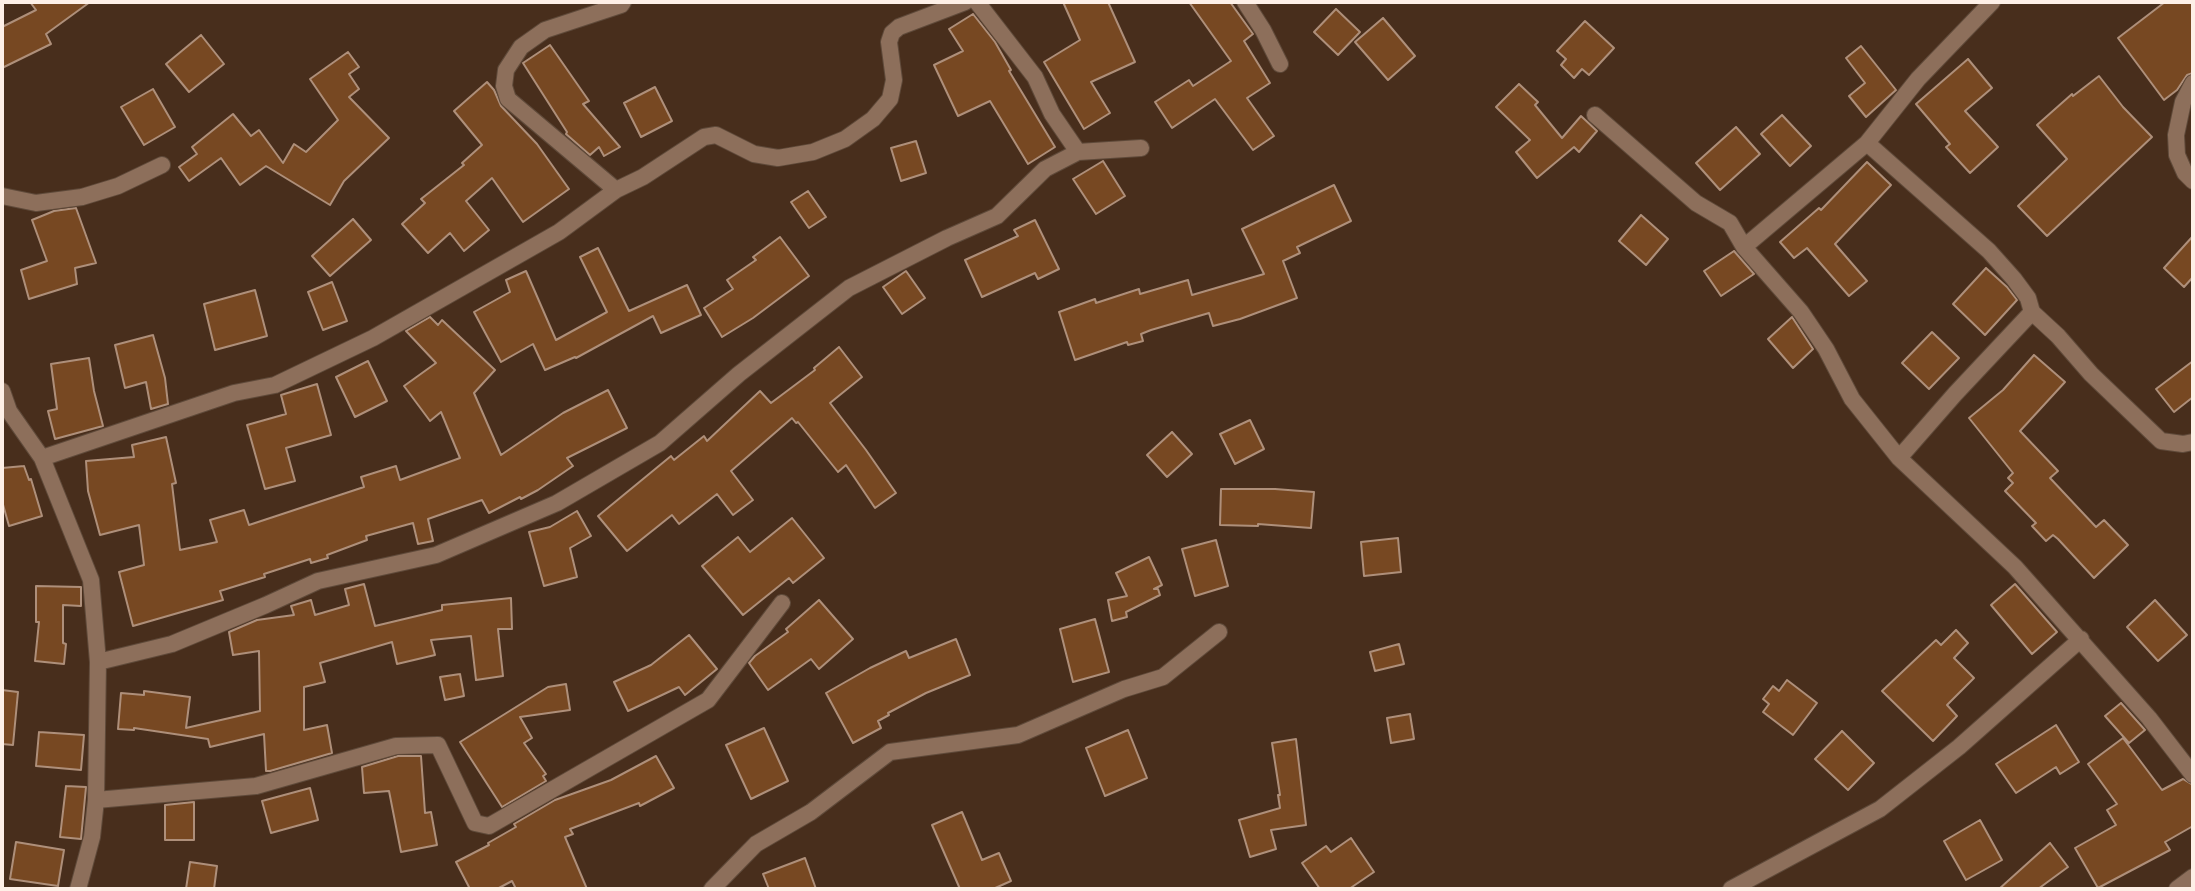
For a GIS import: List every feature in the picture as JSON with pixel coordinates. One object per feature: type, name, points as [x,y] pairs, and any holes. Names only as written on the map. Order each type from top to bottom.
[{"type":"street","points":[[616,190],[508,99],[504,86],[506,70],[521,47],[545,30],[621,5],[623,2]]},
{"type":"street","points":[[42,458],[233,393],[275,385],[373,338],[559,232],[616,190],[643,177],[704,137],[716,135],[754,155],[778,158],[813,152],[845,139],[873,119],[891,99],[894,80],[889,42],[892,33],[899,27],[965,2]]},
{"type":"street","points":[[977,2],[1035,77],[1052,114],[1078,152]]},
{"type":"street","points":[[1245,2],[1280,64]]},
{"type":"street","points":[[1744,247],[1867,143],[1918,79],[1992,2]]},
{"type":"street","points":[[2193,83],[2183,102],[2176,135],[2177,155],[2185,173],[2193,181]]},
{"type":"street","points":[[1595,115],[1696,203],[1730,223],[1744,247],[1801,312],[1826,349],[1852,399],[1899,457],[2015,567],[2149,718],[2193,775]]},
{"type":"street","points":[[1867,143],[1989,251],[2028,298],[2032,312],[2153,434],[2161,441],[2190,447]]},
{"type":"street","points":[[99,662],[172,644],[318,581],[436,555],[557,503],[660,443],[750,365],[849,288],[997,216],[1045,169],[1078,152],[1141,148]]},
{"type":"street","points":[[2,196],[36,203],[82,197],[118,186],[162,165]]},
{"type":"street","points":[[1899,457],[2032,312]]},
{"type":"street","points":[[2,391],[9,411],[42,458],[91,580],[99,662],[96,800],[92,837],[78,889]]},
{"type":"street","points":[[96,800],[256,786],[396,746],[438,745],[475,823],[489,826],[709,700],[782,603]]},
{"type":"street","points":[[712,889],[756,844],[811,812],[890,752],[1018,734],[1124,690],[1163,677],[1219,632]]},
{"type":"street","points":[[1731,889],[1880,809],[1959,747],[2081,639]]},
{"type":"street","points":[[2176,889],[2193,877]]},
{"type":"building","points":[[30,2],[90,2],[46,34],[51,44],[2,68],[2,27],[36,10]]},
{"type":"building","points":[[1063,2],[1108,2],[1135,62],[1091,82],[1110,113],[1084,129],[1044,62],[1080,40]]},
{"type":"building","points":[[1189,2],[1230,2],[1253,34],[1244,41],[1270,83],[1247,98],[1274,136],[1253,150],[1215,99],[1172,128],[1155,102],[1189,80],[1193,86],[1231,61]]},
{"type":"building","points":[[2165,2],[2193,2],[2193,73],[2187,75],[2177,90],[2164,100],[2118,38]]},
{"type":"building","points":[[1336,9],[1360,32],[1338,55],[1314,32]]},
{"type":"building","points":[[973,14],[995,42],[1011,70],[1009,71],[1055,147],[1028,164],[990,101],[958,116],[934,65],[963,51],[949,29]]},
{"type":"building","points":[[1383,18],[1415,56],[1388,80],[1355,42]]},
{"type":"building","points":[[1585,21],[1614,48],[1589,75],[1582,69],[1574,78],[1561,65],[1566,59],[1557,51]]},
{"type":"building","points":[[201,35],[224,64],[189,92],[166,64]]},
{"type":"building","points":[[550,45],[589,101],[583,104],[620,147],[604,156],[599,147],[590,155],[566,134],[523,63]]},
{"type":"building","points":[[1861,46],[1896,90],[1866,117],[1849,96],[1865,83],[1846,58]]},
{"type":"building","points":[[348,52],[359,67],[349,74],[359,89],[349,97],[389,138],[344,181],[330,205],[266,166],[240,185],[221,158],[189,181],[179,167],[197,154],[192,147],[233,114],[251,136],[259,130],[283,163],[294,144],[306,152],[338,120],[310,79]]},
{"type":"building","points":[[1968,59],[1992,88],[1965,111],[1998,147],[1970,173],[1946,147],[1950,144],[1916,104]]},
{"type":"building","points":[[2099,76],[2123,107],[2152,137],[2047,236],[2018,206],[2067,159],[2037,125],[2072,94],[2073,96]]},
{"type":"building","points":[[487,82],[501,106],[537,144],[569,189],[523,222],[492,178],[466,201],[489,230],[464,251],[450,233],[428,253],[402,224],[425,203],[421,199],[464,165],[462,163],[482,145],[454,111]]},
{"type":"building","points":[[1519,84],[1538,102],[1535,105],[1562,138],[1581,116],[1597,131],[1579,152],[1574,147],[1537,178],[1516,152],[1530,140],[1496,107]]},
{"type":"building","points":[[655,87],[672,121],[641,137],[624,103]]},
{"type":"building","points":[[153,89],[175,127],[144,145],[121,107]]},
{"type":"building","points":[[1782,115],[1811,146],[1790,166],[1761,134]]},
{"type":"building","points":[[1736,127],[1760,154],[1720,190],[1696,163]]},
{"type":"building","points":[[916,141],[926,173],[901,181],[891,148]]},
{"type":"building","points":[[1103,161],[1125,196],[1096,214],[1073,179]]},
{"type":"building","points":[[1867,162],[1891,185],[1835,244],[1867,281],[1849,296],[1807,248],[1794,258],[1780,242],[1819,208],[1821,210]]},
{"type":"building","points":[[1334,185],[1351,221],[1297,247],[1300,253],[1283,261],[1297,298],[1213,326],[1209,313],[1141,334],[1143,341],[1128,345],[1127,342],[1075,360],[1059,312],[1095,299],[1096,303],[1139,289],[1140,294],[1188,280],[1192,295],[1264,274],[1242,229]]},
{"type":"building","points":[[808,191],[826,217],[809,228],[791,202]]},
{"type":"building","points":[[76,208],[96,263],[75,268],[77,284],[29,299],[21,270],[47,261],[32,220],[54,211]]},
{"type":"building","points":[[1641,215],[1668,239],[1646,265],[1619,241]]},
{"type":"building","points":[[353,219],[371,240],[330,276],[312,256]]},
{"type":"building","points":[[1035,220],[1059,269],[1038,279],[1035,273],[982,297],[965,260],[1018,236],[1014,230]]},
{"type":"building","points":[[2193,236],[2193,277],[2184,287],[2164,268]]},
{"type":"building","points":[[780,237],[809,276],[753,318],[722,337],[704,308],[733,289],[727,280],[756,260],[753,257]]},
{"type":"building","points":[[598,248],[629,311],[687,285],[701,315],[661,333],[653,316],[576,358],[545,370],[533,344],[501,362],[474,312],[510,292],[506,280],[526,271],[556,340],[607,312],[580,257]]},
{"type":"building","points":[[1734,251],[1754,274],[1721,296],[1704,271]]},
{"type":"building","points":[[1986,268],[2017,300],[1985,335],[1953,304]]},
{"type":"building","points":[[906,271],[925,298],[902,314],[883,287]]},
{"type":"building","points":[[332,282],[347,321],[323,330],[308,292]]},
{"type":"building","points":[[255,290],[267,336],[215,350],[204,304]]},
{"type":"building","points":[[430,317],[438,325],[442,320],[495,370],[474,393],[501,455],[563,413],[608,390],[627,428],[567,458],[573,466],[521,499],[520,497],[489,513],[482,500],[428,519],[433,541],[418,544],[413,523],[366,536],[367,540],[327,555],[328,558],[311,563],[310,559],[220,591],[223,600],[133,626],[119,572],[144,565],[139,525],[100,535],[88,491],[86,461],[134,457],[132,445],[166,437],[176,483],[172,484],[180,550],[217,542],[210,520],[244,510],[249,525],[364,487],[361,477],[396,466],[400,480],[460,458],[441,412],[430,421],[404,386],[436,363],[406,331]]},
{"type":"building","points":[[1792,317],[1813,349],[1793,368],[1768,339]]},
{"type":"building","points":[[1932,332],[1959,358],[1929,389],[1902,363]]},
{"type":"building","points":[[153,335],[165,378],[168,404],[151,409],[146,382],[125,388],[115,345]]},
{"type":"building","points":[[839,347],[862,377],[830,403],[896,493],[875,508],[846,465],[838,472],[792,418],[731,471],[753,500],[733,515],[717,494],[679,524],[672,515],[627,551],[598,516],[671,456],[674,460],[704,436],[707,441],[760,391],[771,403],[815,370],[814,368]]},
{"type":"building","points":[[2034,355],[2065,382],[2020,431],[2058,471],[2050,478],[2096,527],[2104,520],[2128,545],[2094,578],[2058,539],[2053,535],[2046,541],[2032,526],[2036,523],[2005,491],[2013,483],[2008,478],[2013,473],[1969,418],[2003,390]]},
{"type":"building","points":[[89,358],[103,426],[55,439],[48,411],[57,409],[51,364]]},
{"type":"building","points":[[368,361],[387,401],[355,417],[336,377]]},
{"type":"building","points":[[2193,361],[2193,397],[2174,412],[2156,389]]},
{"type":"building","points":[[317,384],[331,435],[286,448],[295,481],[265,489],[247,425],[286,414],[281,395]]},
{"type":"building","points":[[1250,420],[1264,449],[1235,464],[1220,434]]},
{"type":"building","points":[[1172,432],[1192,454],[1167,477],[1147,455]]},
{"type":"building","points":[[24,466],[29,480],[31,479],[42,516],[9,526],[2,501],[2,468]]},
{"type":"building","points":[[1221,489],[1314,492],[1311,528],[1258,524],[1220,525]]},
{"type":"building","points":[[577,511],[591,536],[570,548],[577,577],[544,586],[529,532],[550,527]]},
{"type":"building","points":[[792,518],[824,558],[793,583],[789,578],[743,615],[702,566],[738,537],[750,552]]},
{"type":"building","points":[[1398,538],[1401,572],[1364,576],[1361,542]]},
{"type":"building","points":[[1216,540],[1228,586],[1195,596],[1182,549]]},
{"type":"building","points":[[1149,557],[1162,585],[1154,589],[1158,589],[1160,595],[1126,612],[1127,617],[1112,621],[1108,600],[1127,596],[1116,573]]},
{"type":"building","points":[[364,584],[375,626],[442,610],[442,605],[511,598],[512,629],[498,629],[503,676],[476,680],[471,636],[431,640],[435,655],[397,664],[392,642],[320,663],[325,682],[304,687],[304,730],[327,725],[332,753],[270,771],[266,771],[264,734],[210,747],[208,739],[134,728],[118,729],[121,693],[144,695],[144,691],[190,697],[186,728],[260,711],[259,651],[233,655],[229,632],[257,620],[294,615],[291,606],[311,600],[315,615],[349,605],[345,589]]},
{"type":"building","points":[[2015,584],[2057,632],[2032,654],[1991,605]]},
{"type":"building","points":[[36,586],[81,587],[81,606],[63,605],[63,643],[66,644],[64,664],[35,661],[39,622],[36,622]]},
{"type":"building","points":[[819,600],[853,639],[819,669],[811,659],[768,690],[749,663],[788,632],[786,629]]},
{"type":"building","points":[[2155,600],[2187,635],[2158,661],[2127,627]]},
{"type":"building","points":[[1095,619],[1109,672],[1073,682],[1060,629]]},
{"type":"building","points":[[1956,630],[1968,643],[1954,658],[1974,678],[1947,705],[1957,716],[1933,741],[1882,691],[1936,640],[1941,645]]},
{"type":"building","points":[[689,635],[717,669],[685,695],[679,687],[628,711],[614,682],[651,665]]},
{"type":"building","points":[[956,639],[970,675],[926,693],[888,713],[889,715],[878,721],[881,728],[853,743],[826,693],[906,651],[909,658]]},
{"type":"building","points":[[1399,644],[1404,664],[1375,671],[1370,652]]},
{"type":"building","points":[[460,674],[464,696],[445,700],[440,677]]},
{"type":"building","points":[[1787,680],[1817,703],[1793,735],[1763,712],[1769,704],[1763,699],[1773,686],[1779,691]]},
{"type":"building","points":[[566,684],[570,710],[520,717],[532,738],[524,743],[546,774],[543,776],[546,781],[502,807],[460,742],[548,687]]},
{"type":"building","points":[[2,690],[18,692],[13,745],[2,744]]},
{"type":"building","points":[[2121,703],[2145,730],[2129,743],[2105,716]]},
{"type":"building","points":[[1410,714],[1414,739],[1391,743],[1387,718]]},
{"type":"building","points":[[2056,725],[2079,762],[2060,774],[2056,767],[2016,793],[1996,764]]},
{"type":"building","points":[[764,728],[788,781],[751,799],[726,745]]},
{"type":"building","points":[[1128,730],[1147,778],[1105,796],[1086,748]]},
{"type":"building","points":[[1842,731],[1874,763],[1848,790],[1815,759]]},
{"type":"building","points":[[39,732],[84,735],[81,770],[36,766]]},
{"type":"building","points":[[2123,738],[2162,790],[2183,779],[2193,785],[2193,826],[2165,842],[2170,850],[2098,888],[2075,848],[2116,825],[2107,810],[2117,804],[2088,764]]},
{"type":"building","points":[[1296,739],[1306,825],[1271,830],[1276,849],[1250,857],[1239,820],[1280,808],[1272,743]]},
{"type":"building","points":[[398,756],[421,756],[425,813],[431,812],[437,845],[401,852],[389,791],[364,793],[362,767]]},
{"type":"building","points":[[656,756],[674,788],[640,806],[639,803],[570,829],[573,834],[565,837],[587,889],[516,889],[512,881],[497,889],[470,889],[456,862],[489,845],[488,843],[516,827],[514,824],[555,800],[611,780]]},
{"type":"building","points":[[66,786],[86,787],[81,839],[60,837]]},
{"type":"building","points":[[310,788],[318,820],[271,833],[262,801]]},
{"type":"building","points":[[194,802],[194,840],[165,840],[165,805]]},
{"type":"building","points":[[962,812],[982,860],[999,853],[1011,881],[993,889],[960,889],[932,825]]},
{"type":"building","points":[[1980,820],[2002,860],[1966,880],[1944,841]]},
{"type":"building","points":[[1351,838],[1374,872],[1349,889],[1320,889],[1302,863],[1326,846],[1331,852]]},
{"type":"building","points":[[16,842],[64,850],[58,886],[10,879]]},
{"type":"building","points":[[2050,843],[2068,867],[2038,889],[1999,889]]},
{"type":"building","points":[[805,858],[816,889],[769,889],[763,874]]},
{"type":"building","points":[[190,862],[217,866],[214,889],[186,889]]}]
